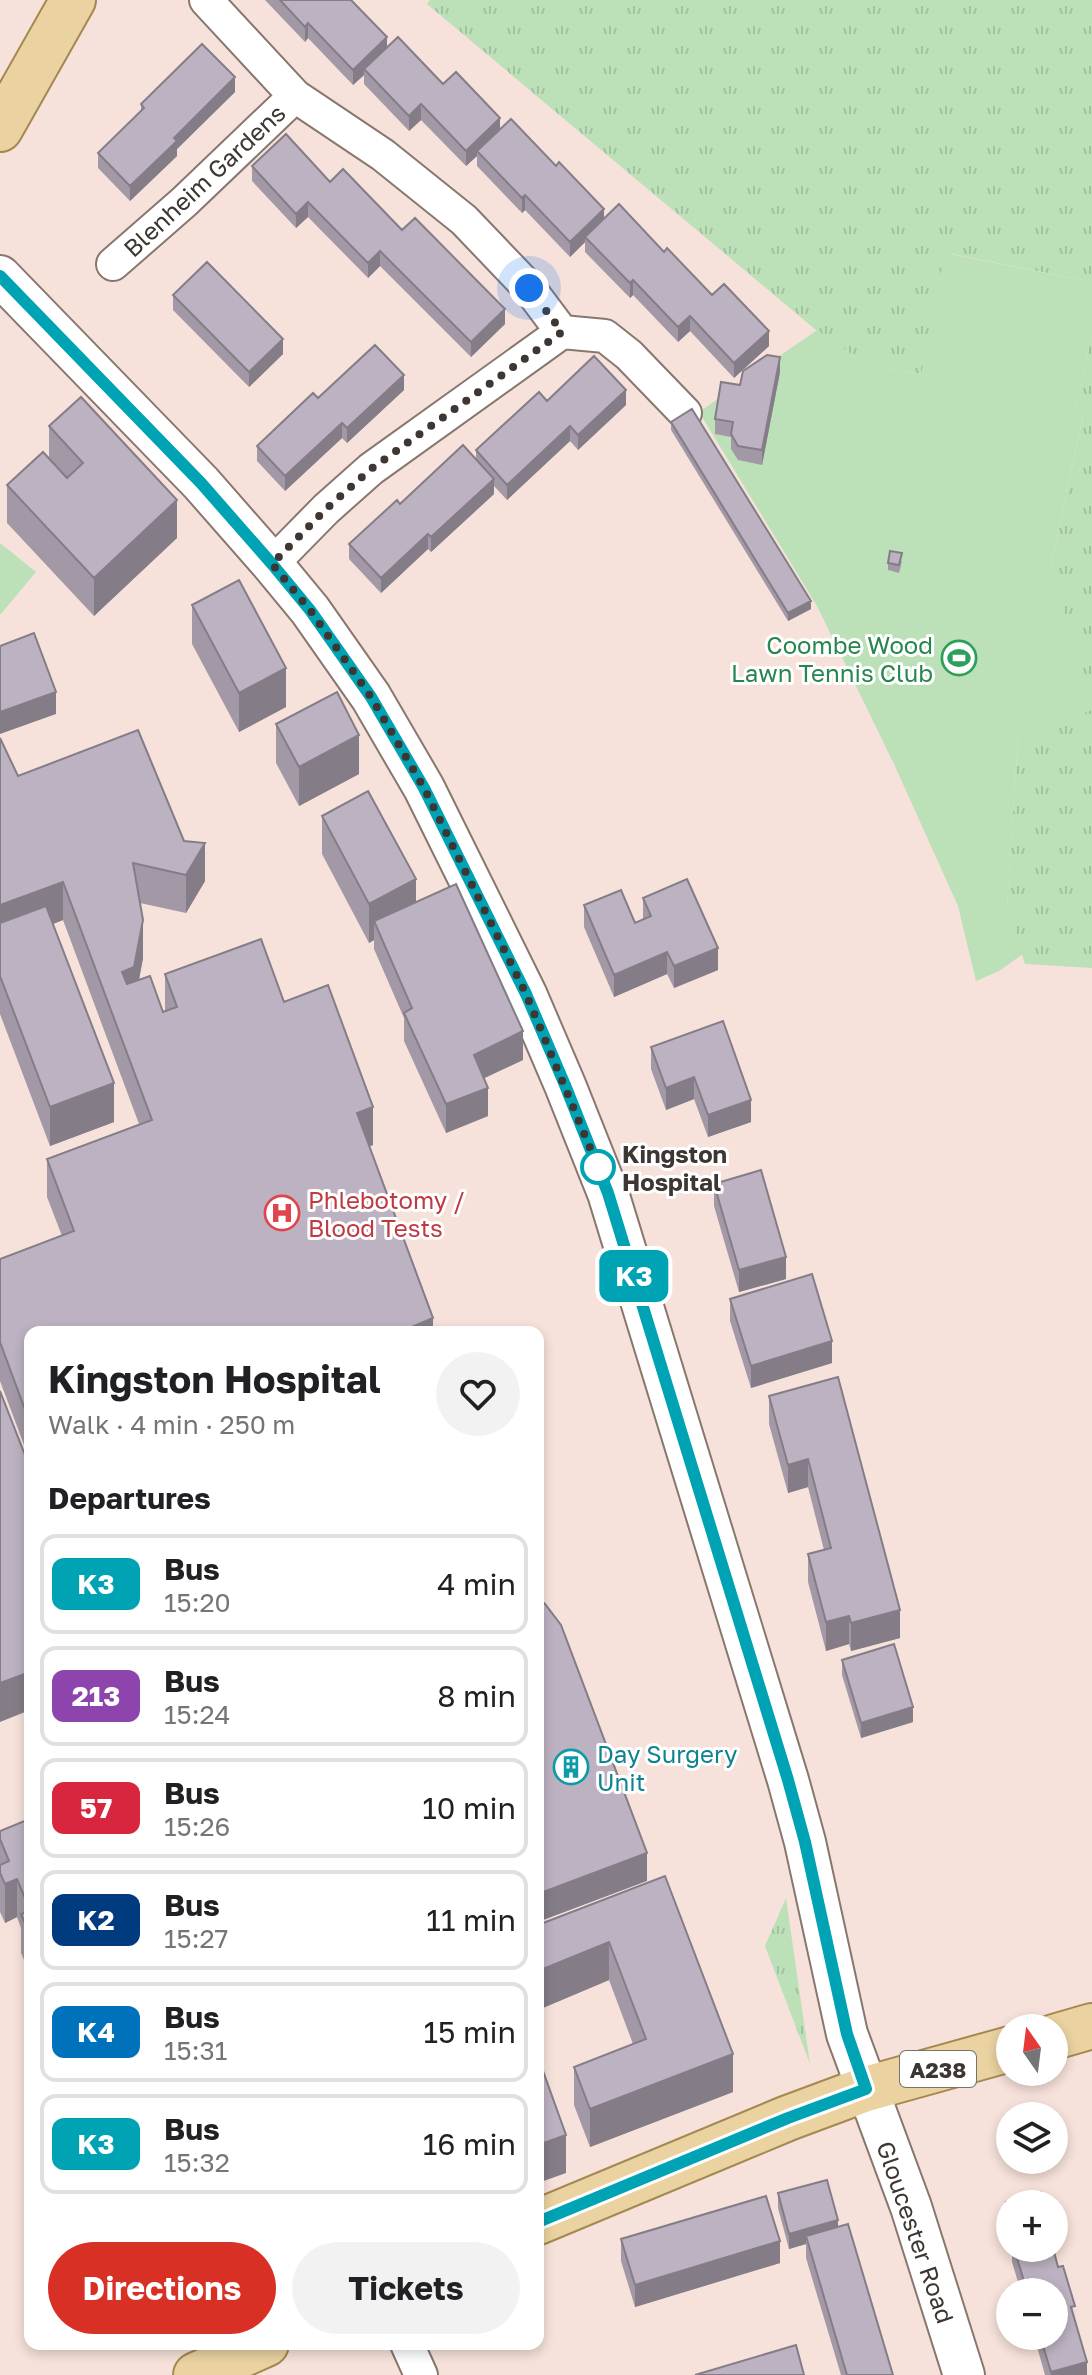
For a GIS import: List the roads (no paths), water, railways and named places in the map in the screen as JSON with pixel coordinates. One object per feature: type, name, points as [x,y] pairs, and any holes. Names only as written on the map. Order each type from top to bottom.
[{"type":"main road","points":[[0,129],[73,0]]},
{"type":"main road","points":[[1068,2033],[1092,2026]]},
{"type":"main road","name":"A238","points":[[544,2220],[788,2118],[866,2089],[996,2053]]},
{"type":"main road","points":[[196,2375],[252,2350]]},
{"type":"street","name":"Blenheim Gardens","points":[[206,0],[295,96],[383,155],[464,220],[529,288],[562,332]]},
{"type":"street","name":"Blenheim Gardens","points":[[113,264],[184,202],[295,96]]},
{"type":"street","name":"Gloucester Road","points":[[0,276],[201,483],[310,610],[371,697],[424,788],[526,994],[608,1193],[788,1780],[805,1842],[847,2034],[911,2207],[964,2375]]},
{"type":"street","points":[[272,564],[371,469],[562,332],[605,336],[629,355],[685,413]]},
{"type":"street","points":[[410,2350],[421,2375]]},
{"type":"place","name":"Coombe Wood Lawn Tennis Club","points":[[959,658]]},
{"type":"place","name":"Kingston Hospital","points":[[598,1167]]},
{"type":"place","name":"Phlebotomy / Blood Tests","points":[[282,1213]]},
{"type":"place","name":"Day Surgery Unit","points":[[571,1767]]}]
